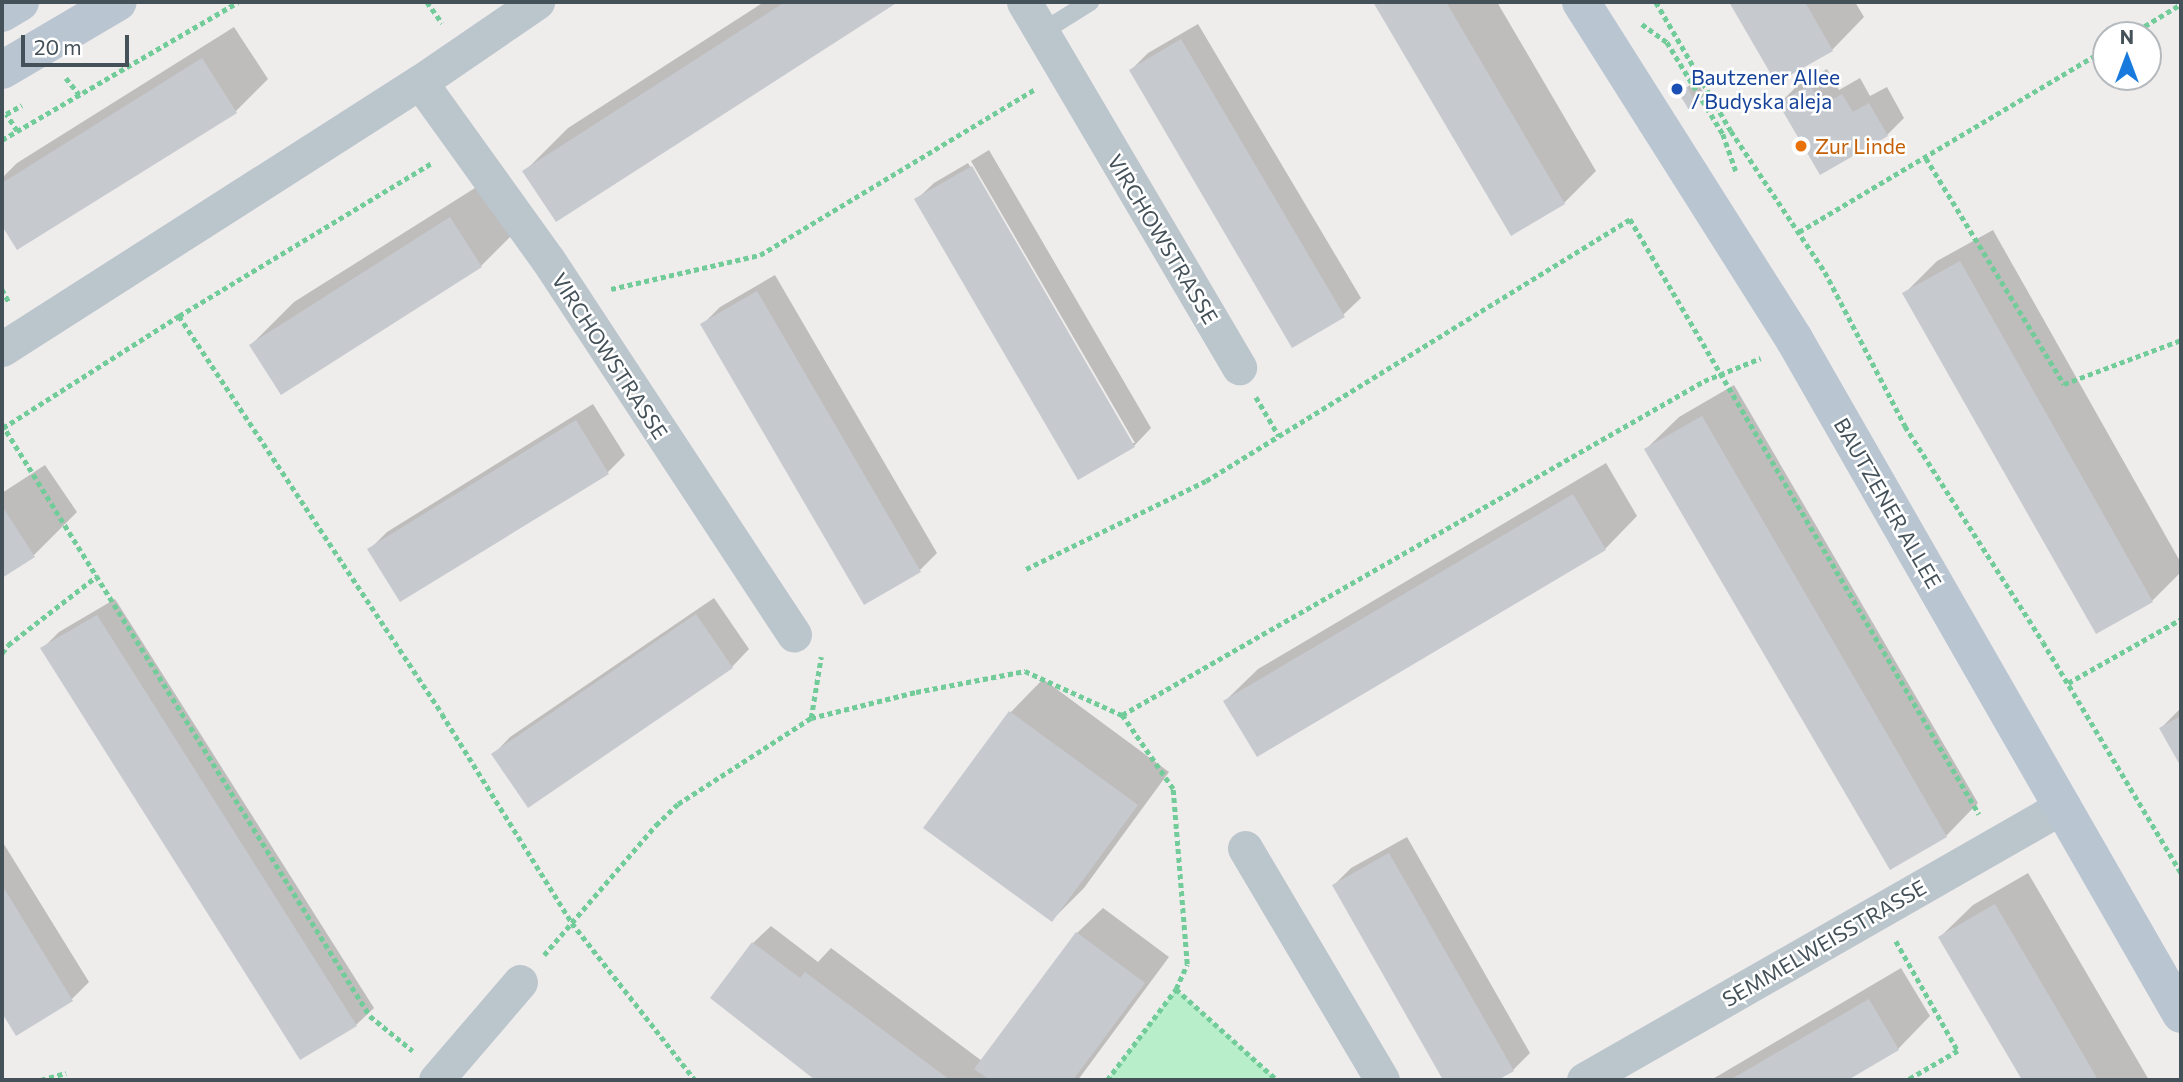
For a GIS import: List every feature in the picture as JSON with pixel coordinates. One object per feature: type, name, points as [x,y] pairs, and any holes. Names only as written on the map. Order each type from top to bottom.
[{"type":"street","points":[[2,13],[20,2]]},
{"type":"street","points":[[2,70],[118,2]]},
{"type":"street","points":[[2,349],[420,82],[537,2]]},
{"type":"street","name":"VIRCHOWSTRASSE","points":[[1024,2],[1239,367]]},
{"type":"street","name":"BAUTZENER ALLEE","points":[[1581,2],[1794,339],[2181,1014]]},
{"type":"street","name":"VIRCHOWSTRASSE","points":[[420,82],[572,298],[794,634]]},
{"type":"street","name":"SEMMELWEISSTRASSE","points":[[1584,1080],[2063,806]]},
{"type":"street","points":[[1245,848],[1382,1080]]},
{"type":"street","points":[[438,1077],[520,982]]},
{"type":"lane","points":[[1042,32],[1090,2]]},
{"type":"path","points":[[2,139],[237,2]]},
{"type":"path","points":[[1656,2],[1731,131],[1825,272],[1905,426],[2068,683],[2181,873]]},
{"type":"path","points":[[2153,21],[2181,4]]},
{"type":"path","points":[[1634,18],[1667,42],[1723,134],[1740,182]]},
{"type":"path","points":[[1799,232],[2092,57]]},
{"type":"path","points":[[572,298],[760,256],[1064,71]]},
{"type":"path","points":[[17,131],[6,114],[26,103]]},
{"type":"path","points":[[438,1077],[370,1016],[3,427],[179,316],[464,143]]},
{"type":"path","points":[[1926,158],[2064,384],[2181,340]]},
{"type":"path","points":[[1026,569],[1206,481],[1630,219],[1997,844]]},
{"type":"path","points":[[179,316],[442,713],[572,923],[695,1080]]},
{"type":"path","points":[[1122,715],[1704,381],[1750,364],[1794,339]]},
{"type":"path","points":[[1239,367],[1279,436]]},
{"type":"path","points":[[2,653],[8,645],[97,576]]},
{"type":"path","points":[[2068,683],[2181,619]]},
{"type":"path","points":[[811,718],[821,656]]},
{"type":"path","points":[[520,982],[656,825],[678,804],[811,718],[916,692],[1025,671],[1122,715],[1173,789],[1187,964],[1176,989],[1107,1080]]},
{"type":"path","points":[[1880,911],[1958,1051],[1908,1080]]},
{"type":"path","points":[[1176,989],[1277,1080]]},
{"type":"path","points":[[41,1080],[66,1073]]},
{"type":"green space","points":[[1176,989],[1277,1080],[1107,1080]]},
{"type":"building","points":[[785,2],[898,2],[556,222],[522,171]]},
{"type":"building","points":[[1373,2],[1446,2],[1565,204],[1511,236]]},
{"type":"building","points":[[1729,2],[1805,2],[1833,51],[1776,83]]},
{"type":"building","points":[[1181,39],[1345,317],[1292,348],[1129,70]]},
{"type":"building","points":[[202,58],[237,113],[17,250],[2,226],[2,183]]},
{"type":"building","points":[[1810,85],[1822,106],[1842,94],[1853,112],[1869,103],[1888,136],[1820,175],[1778,103]]},
{"type":"building","points":[[1687,87],[1697,105],[1689,110],[1678,92]]},
{"type":"building","points":[[972,166],[1135,447],[1078,480],[914,199]]},
{"type":"building","points":[[450,217],[482,267],[281,395],[249,345]]},
{"type":"building","points":[[1960,261],[2153,602],[2096,634],[1902,293]]},
{"type":"building","points":[[757,291],[921,572],[864,605],[700,324]]},
{"type":"building","points":[[1702,416],[1947,837],[1890,870],[1644,449]]},
{"type":"building","points":[[576,420],[609,474],[400,602],[367,549]]},
{"type":"building","points":[[1573,494],[1606,550],[1257,757],[1223,701]]},
{"type":"building","points":[[2,506],[35,557],[2,578]]},
{"type":"building","points":[[696,614],[733,668],[528,808],[491,754]]},
{"type":"building","points":[[97,615],[357,1026],[300,1060],[40,648]]},
{"type":"building","points":[[1009,711],[1138,805],[1052,922],[923,828]]},
{"type":"building","points":[[2181,716],[2181,767],[2159,728]]},
{"type":"building","points":[[1389,853],[1514,1071],[1498,1080],[1443,1080],[1332,885]]},
{"type":"building","points":[[2,885],[73,1001],[16,1036],[2,1013]]},
{"type":"building","points":[[1995,904],[2098,1080],[2022,1080],[1938,937]]},
{"type":"building","points":[[1076,932],[1145,983],[1073,1080],[990,1080],[974,1069]]},
{"type":"building","points":[[752,942],[800,978],[805,972],[950,1080],[815,1080],[710,998]]},
{"type":"building","points":[[1869,999],[1899,1050],[1848,1080],[1730,1080]]},
{"type":"place","name":"Bautzener Allee / Budyska aleja","points":[[1677,89]]},
{"type":"place","name":"Zur Linde","points":[[1801,146]]}]
